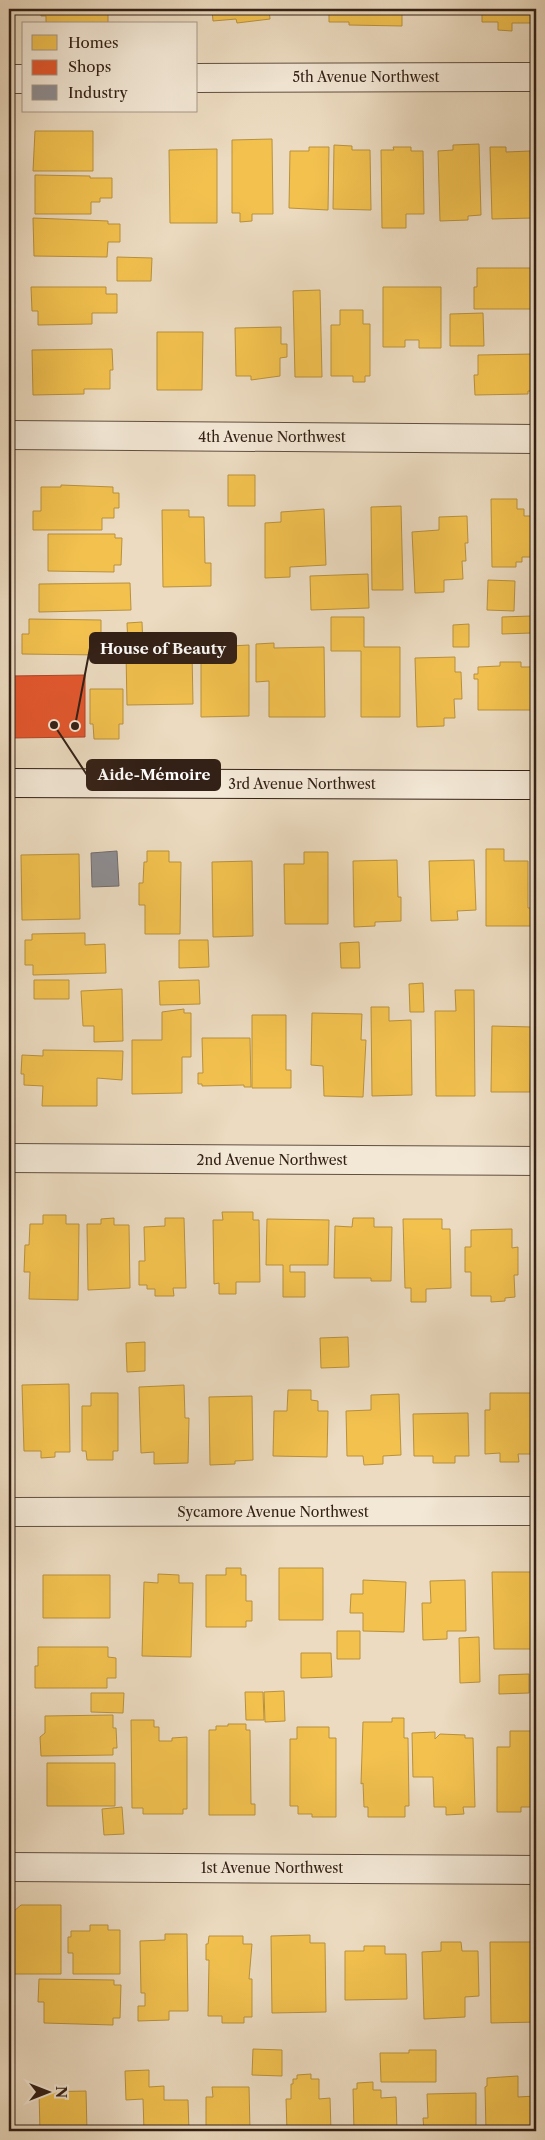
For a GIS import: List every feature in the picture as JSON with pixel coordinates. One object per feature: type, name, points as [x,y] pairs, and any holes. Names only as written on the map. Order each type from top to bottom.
[{"type":"street","name":"5th Avenue Northwest","points":[[198,78],[536,77]]},
{"type":"street","points":[[9,79],[22,79]]},
{"type":"street","name":"4th Avenue Northwest","points":[[9,435],[536,439]]},
{"type":"street","name":"3rd Avenue Northwest","points":[[9,783],[536,785]]},
{"type":"street","name":"2nd Avenue Northwest","points":[[9,1158],[536,1161]]},
{"type":"street","name":"Sycamore Avenue Northwest","points":[[9,1512],[536,1511]]},
{"type":"street","name":"1st Avenue Northwest","points":[[9,1867],[536,1870]]},
{"type":"building: Homes","points":[[41,9],[108,9],[108,22],[46,22],[46,16],[41,16]]},
{"type":"building: Homes","points":[[212,9],[269,9],[270,19],[237,23],[236,19],[213,21]]},
{"type":"building: Homes","points":[[329,9],[402,9],[402,26],[349,25],[349,22],[329,22]]},
{"type":"building: Homes","points":[[482,9],[533,9],[533,23],[512,23],[512,31],[498,30],[498,22],[482,22]]},
{"type":"building: Homes","points":[[35,131],[93,131],[93,171],[33,171]]},
{"type":"building: Homes","points":[[272,139],[273,214],[252,214],[252,221],[240,222],[240,213],[232,213],[232,140]]},
{"type":"building: Homes","points":[[479,144],[481,215],[468,216],[468,220],[440,221],[438,151],[453,150],[453,145]]},
{"type":"building: Homes","points":[[334,145],[352,146],[352,150],[370,150],[371,210],[333,209]]},
{"type":"building: Homes","points":[[309,147],[329,147],[328,210],[289,208],[290,151],[309,151]]},
{"type":"building: Homes","points":[[393,147],[411,147],[411,151],[423,151],[424,214],[406,214],[406,228],[382,228],[381,150],[394,150]]},
{"type":"building: Homes","points":[[490,147],[506,147],[506,152],[530,151],[533,218],[492,219]]},
{"type":"building: Homes","points":[[217,149],[217,223],[170,223],[169,150]]},
{"type":"building: Homes","points":[[35,175],[112,178],[112,198],[100,198],[100,202],[91,202],[91,214],[35,214]]},
{"type":"building: Homes","points":[[33,218],[108,221],[108,224],[120,224],[120,242],[108,242],[107,257],[34,256]]},
{"type":"building: Homes","points":[[117,257],[152,258],[151,281],[117,281]]},
{"type":"building: Homes","points":[[477,268],[536,268],[536,309],[474,309],[474,287],[477,287]]},
{"type":"building: Homes","points":[[31,287],[106,287],[106,294],[117,294],[117,313],[92,313],[92,324],[38,325],[38,311],[32,311]]},
{"type":"building: Homes","points":[[383,287],[441,287],[441,348],[419,348],[419,340],[405,340],[405,347],[383,347]]},
{"type":"building: Homes","points":[[320,290],[322,377],[295,377],[293,291]]},
{"type":"building: Homes","points":[[340,310],[363,310],[363,324],[370,324],[370,376],[365,376],[365,382],[353,382],[353,376],[331,376],[331,325],[340,325]]},
{"type":"building: Homes","points":[[483,313],[484,346],[450,346],[450,314]]},
{"type":"building: Homes","points":[[281,327],[281,344],[287,344],[287,357],[280,358],[280,376],[251,380],[251,376],[236,376],[235,328]]},
{"type":"building: Homes","points":[[157,332],[203,332],[202,390],[157,390]]},
{"type":"building: Homes","points":[[112,349],[113,370],[110,370],[110,389],[84,389],[84,394],[33,395],[32,350]]},
{"type":"building: Homes","points":[[535,354],[535,391],[528,391],[528,394],[475,395],[474,375],[478,375],[478,355]]},
{"type":"building: Homes","points":[[228,475],[255,475],[255,506],[228,506]]},
{"type":"building: Homes","points":[[61,485],[113,487],[113,493],[119,493],[119,508],[114,508],[114,518],[102,518],[102,530],[33,530],[33,511],[41,511],[41,487],[61,487]]},
{"type":"building: Homes","points":[[491,499],[517,499],[517,509],[524,509],[524,516],[532,516],[533,557],[522,557],[522,562],[516,562],[516,567],[492,567]]},
{"type":"building: Homes","points":[[401,506],[403,590],[372,590],[371,507]]},
{"type":"building: Homes","points":[[324,509],[326,565],[290,567],[290,577],[265,578],[265,523],[281,522],[281,512]]},
{"type":"building: Homes","points":[[162,510],[189,510],[189,517],[204,517],[205,563],[211,563],[211,586],[163,587]]},
{"type":"building: Homes","points":[[467,516],[468,543],[465,543],[466,561],[462,561],[463,579],[444,580],[444,592],[415,593],[412,532],[439,530],[439,517]]},
{"type":"building: Homes","points":[[48,534],[115,534],[115,538],[122,538],[121,565],[114,565],[114,572],[48,571]]},
{"type":"building: Homes","points":[[368,574],[369,608],[311,610],[310,576]]},
{"type":"building: Homes","points":[[488,580],[515,581],[514,611],[487,610]]},
{"type":"building: Homes","points":[[130,583],[131,610],[39,612],[39,584]]},
{"type":"building: Homes","points":[[531,616],[531,633],[502,634],[502,617]]},
{"type":"building: Homes","points":[[331,617],[364,617],[364,647],[400,647],[400,717],[361,717],[361,651],[331,651]]},
{"type":"building: Homes","points":[[29,619],[101,620],[101,655],[22,654],[22,634],[29,634]]},
{"type":"building: Homes","points":[[142,622],[143,647],[128,647],[127,623]]},
{"type":"building: Homes","points":[[469,624],[469,647],[453,647],[453,625]]},
{"type":"building: Homes","points":[[206,635],[231,635],[231,646],[249,645],[249,716],[201,717],[201,646],[206,646]]},
{"type":"building: Homes","points":[[274,643],[274,648],[324,647],[325,717],[269,717],[269,681],[256,682],[256,644]]},
{"type":"building: Homes","points":[[192,652],[193,704],[127,705],[126,653]]},
{"type":"building: Homes","points":[[455,657],[455,672],[461,672],[462,699],[454,699],[455,718],[444,718],[444,726],[417,727],[415,658]]},
{"type":"building: Homes","points":[[500,662],[521,662],[521,667],[534,667],[534,710],[478,710],[478,679],[474,679],[474,674],[478,674],[478,667],[500,666]]},
{"type":"building: Homes","points":[[90,689],[123,689],[123,724],[119,724],[119,739],[94,739],[93,724],[90,724]]},
{"type":"building: Homes","points":[[486,849],[504,849],[504,861],[528,861],[528,908],[535,908],[535,926],[486,926]]},
{"type":"building: Homes","points":[[147,851],[169,851],[169,862],[181,862],[180,934],[145,934],[145,905],[139,905],[139,883],[143,883],[144,862],[147,862]]},
{"type":"building: Homes","points":[[304,852],[328,852],[328,924],[285,924],[284,864],[304,864]]},
{"type":"building: Homes","points":[[79,854],[80,919],[22,920],[21,855]]},
{"type":"building: Homes","points":[[397,860],[398,897],[401,897],[401,921],[375,922],[375,926],[354,927],[353,861]]},
{"type":"building: Homes","points":[[474,860],[476,910],[457,911],[458,920],[431,921],[429,861]]},
{"type":"building: Homes","points":[[252,861],[253,936],[213,937],[212,862]]},
{"type":"building: Homes","points":[[85,933],[85,945],[105,944],[106,973],[33,975],[33,965],[25,965],[25,940],[32,940],[32,934]]},
{"type":"building: Homes","points":[[179,940],[208,940],[209,967],[179,968]]},
{"type":"building: Homes","points":[[359,942],[360,968],[341,968],[340,943]]},
{"type":"building: Homes","points":[[34,980],[69,980],[69,999],[34,999]]},
{"type":"building: Homes","points":[[199,980],[200,1004],[160,1005],[159,981]]},
{"type":"building: Homes","points":[[423,983],[424,1012],[410,1012],[409,984]]},
{"type":"building: Homes","points":[[122,989],[123,1041],[94,1042],[94,1026],[83,1026],[81,991]]},
{"type":"building: Homes","points":[[455,990],[474,990],[475,1096],[436,1096],[435,1011],[456,1011]]},
{"type":"building: Homes","points":[[371,1007],[389,1007],[389,1021],[411,1020],[412,1095],[372,1096]]},
{"type":"building: Homes","points":[[184,1009],[184,1013],[191,1013],[191,1057],[182,1057],[182,1093],[132,1094],[132,1040],[162,1040],[162,1012]]},
{"type":"building: Homes","points":[[312,1013],[362,1014],[361,1040],[366,1040],[363,1097],[324,1096],[323,1066],[311,1065]]},
{"type":"building: Homes","points":[[252,1015],[286,1015],[286,1070],[291,1070],[291,1088],[252,1088]]},
{"type":"building: Homes","points":[[492,1026],[532,1027],[530,1092],[491,1092]]},
{"type":"building: Homes","points":[[202,1038],[250,1038],[251,1087],[244,1087],[244,1085],[202,1086],[202,1084],[198,1084],[198,1073],[203,1073]]},
{"type":"building: Homes","points":[[43,1050],[123,1051],[122,1080],[97,1078],[97,1106],[42,1106],[43,1086],[24,1085],[24,1074],[21,1074],[22,1055],[43,1056]]},
{"type":"building: Homes","points":[[222,1212],[253,1212],[253,1220],[259,1220],[260,1282],[236,1282],[236,1294],[219,1294],[219,1283],[214,1284],[213,1220],[223,1220]]},
{"type":"building: Homes","points":[[43,1215],[66,1215],[66,1224],[79,1224],[78,1300],[29,1299],[30,1272],[24,1272],[25,1245],[29,1245],[30,1224],[43,1224]]},
{"type":"building: Homes","points":[[114,1218],[114,1225],[129,1225],[130,1288],[88,1290],[87,1224],[101,1224],[101,1219]]},
{"type":"building: Homes","points":[[165,1218],[184,1218],[186,1288],[173,1288],[174,1296],[155,1296],[155,1289],[147,1289],[147,1285],[139,1285],[139,1261],[145,1261],[144,1227],[165,1226]]},
{"type":"building: Homes","points":[[353,1218],[374,1218],[374,1227],[392,1227],[391,1281],[371,1281],[371,1278],[334,1278],[335,1226],[352,1227]]},
{"type":"building: Homes","points":[[267,1219],[329,1220],[328,1265],[290,1265],[290,1272],[305,1272],[305,1297],[283,1297],[283,1265],[266,1265]]},
{"type":"building: Homes","points":[[403,1219],[442,1219],[442,1229],[450,1229],[451,1288],[426,1289],[426,1302],[411,1302],[411,1288],[405,1288]]},
{"type":"building: Homes","points":[[512,1229],[512,1248],[518,1247],[518,1275],[514,1275],[515,1297],[505,1298],[505,1301],[491,1302],[491,1296],[471,1296],[471,1272],[465,1272],[465,1247],[471,1247],[471,1230]]},
{"type":"building: Homes","points":[[348,1337],[349,1367],[321,1368],[320,1338]]},
{"type":"building: Homes","points":[[145,1342],[145,1371],[127,1372],[126,1343]]},
{"type":"building: Homes","points":[[69,1384],[70,1452],[55,1452],[55,1457],[41,1458],[41,1451],[24,1451],[22,1385]]},
{"type":"building: Homes","points":[[184,1385],[185,1418],[189,1418],[188,1463],[154,1464],[154,1452],[141,1453],[139,1387]]},
{"type":"building: Homes","points":[[288,1390],[311,1390],[311,1400],[318,1401],[318,1411],[328,1411],[327,1457],[273,1456],[274,1411],[287,1411]]},
{"type":"building: Homes","points":[[91,1393],[118,1393],[118,1451],[113,1451],[113,1460],[87,1460],[86,1451],[82,1451],[82,1406],[91,1406]]},
{"type":"building: Homes","points":[[490,1393],[536,1393],[536,1415],[531,1415],[532,1454],[518,1454],[519,1462],[500,1462],[500,1453],[485,1454],[485,1410],[490,1410]]},
{"type":"building: Homes","points":[[399,1394],[401,1455],[383,1456],[383,1464],[364,1465],[363,1456],[347,1456],[346,1411],[371,1410],[371,1395]]},
{"type":"building: Homes","points":[[252,1396],[253,1460],[235,1461],[235,1464],[210,1465],[209,1397]]},
{"type":"building: Homes","points":[[468,1413],[469,1456],[455,1456],[455,1463],[433,1463],[433,1456],[414,1456],[413,1414]]},
{"type":"building: Homes","points":[[226,1568],[241,1568],[241,1575],[246,1575],[246,1601],[252,1601],[252,1621],[246,1621],[246,1627],[206,1627],[206,1575],[226,1575]]},
{"type":"building: Homes","points":[[279,1568],[323,1568],[323,1620],[279,1620]]},
{"type":"building: Homes","points":[[492,1572],[535,1572],[536,1649],[494,1649]]},
{"type":"building: Homes","points":[[158,1574],[179,1575],[179,1583],[193,1583],[191,1657],[142,1656],[144,1582],[158,1583]]},
{"type":"building: Homes","points":[[43,1575],[110,1575],[110,1618],[43,1618]]},
{"type":"building: Homes","points":[[363,1580],[406,1582],[404,1632],[363,1631],[363,1613],[350,1613],[351,1594],[363,1594]]},
{"type":"building: Homes","points":[[465,1580],[466,1631],[447,1631],[447,1639],[423,1640],[422,1603],[431,1603],[430,1581]]},
{"type":"building: Homes","points":[[337,1631],[360,1631],[360,1659],[337,1659]]},
{"type":"building: Homes","points":[[479,1637],[480,1682],[460,1683],[459,1638]]},
{"type":"building: Homes","points":[[38,1647],[108,1647],[108,1657],[116,1658],[116,1678],[107,1678],[107,1688],[35,1688],[35,1666],[38,1666]]},
{"type":"building: Homes","points":[[301,1653],[331,1653],[332,1677],[301,1678]]},
{"type":"building: Homes","points":[[529,1674],[529,1693],[499,1694],[499,1675]]},
{"type":"building: Homes","points":[[284,1691],[285,1721],[265,1722],[264,1692]]},
{"type":"building: Homes","points":[[245,1692],[263,1692],[264,1720],[246,1720]]},
{"type":"building: Homes","points":[[91,1693],[124,1693],[123,1713],[91,1712]]},
{"type":"building: Homes","points":[[113,1715],[113,1728],[116,1728],[117,1748],[113,1748],[113,1755],[41,1756],[40,1737],[45,1733],[45,1716]]},
{"type":"building: Homes","points":[[392,1718],[404,1718],[404,1738],[408,1738],[409,1806],[405,1806],[405,1817],[368,1817],[368,1807],[364,1807],[363,1783],[361,1784],[363,1722],[392,1722]]},
{"type":"building: Homes","points":[[131,1720],[154,1720],[154,1727],[159,1727],[159,1741],[172,1741],[172,1738],[187,1737],[187,1809],[183,1809],[183,1814],[143,1814],[143,1808],[132,1808]]},
{"type":"building: Homes","points":[[228,1724],[246,1724],[246,1730],[250,1730],[251,1804],[255,1804],[255,1815],[209,1815],[209,1730],[216,1730],[216,1726],[228,1726]]},
{"type":"building: Homes","points":[[297,1727],[329,1727],[329,1738],[336,1738],[336,1817],[312,1817],[312,1814],[298,1814],[298,1806],[290,1806],[290,1739],[297,1739]]},
{"type":"building: Homes","points":[[510,1731],[536,1731],[536,1807],[521,1807],[521,1812],[497,1812],[497,1747],[510,1747]]},
{"type":"building: Homes","points":[[435,1732],[435,1739],[440,1734],[465,1735],[465,1738],[473,1738],[475,1807],[463,1807],[464,1814],[446,1815],[446,1807],[434,1807],[433,1777],[413,1777],[412,1733]]},
{"type":"building: Homes","points":[[47,1763],[115,1763],[115,1806],[47,1806]]},
{"type":"building: Homes","points":[[122,1807],[124,1834],[104,1835],[102,1809]]},
{"type":"building: Homes","points":[[21,1905],[61,1905],[61,1974],[14,1974],[14,1911]]},
{"type":"building: Homes","points":[[90,1925],[108,1925],[108,1930],[120,1930],[120,1974],[73,1974],[73,1953],[68,1953],[68,1937],[71,1937],[71,1931],[90,1931]]},
{"type":"building: Homes","points":[[165,1934],[187,1934],[188,2011],[169,2011],[169,2020],[138,2021],[138,2006],[145,2006],[145,1993],[141,1993],[140,1941],[165,1940]]},
{"type":"building: Homes","points":[[310,1935],[310,1943],[325,1943],[326,2012],[272,2013],[271,1936]]},
{"type":"building: Homes","points":[[209,1936],[243,1936],[243,1944],[252,1944],[249,1979],[252,1979],[252,2017],[244,2017],[244,2023],[222,2023],[222,2016],[208,2016],[209,1960],[206,1960],[206,1944],[208,1944]]},
{"type":"building: Homes","points":[[441,1942],[461,1942],[462,1951],[478,1951],[479,1996],[465,1997],[465,2017],[424,2019],[422,1952],[441,1951]]},
{"type":"building: Homes","points":[[490,1942],[536,1942],[536,2022],[491,2023]]},
{"type":"building: Homes","points":[[364,1946],[385,1946],[385,1954],[406,1954],[407,1999],[345,2000],[345,1951],[364,1951]]},
{"type":"building: Homes","points":[[39,1979],[114,1980],[114,1985],[121,1985],[120,2018],[113,2018],[113,2025],[44,2023],[44,2002],[38,2002]]},
{"type":"building: Homes","points":[[253,2049],[282,2050],[282,2076],[252,2075]]},
{"type":"building: Homes","points":[[409,2050],[436,2050],[436,2082],[381,2082],[380,2053],[409,2053]]},
{"type":"building: Homes","points":[[149,2070],[149,2087],[164,2086],[164,2100],[188,2100],[189,2131],[144,2131],[143,2099],[126,2100],[125,2071]]},
{"type":"building: Homes","points":[[311,2074],[311,2079],[319,2079],[319,2099],[330,2098],[331,2131],[287,2131],[286,2099],[291,2099],[293,2079],[297,2079],[297,2075]]},
{"type":"building: Homes","points":[[518,2076],[518,2097],[536,2096],[536,2131],[486,2131],[485,2087],[487,2086],[487,2078]]},
{"type":"building: Homes","points":[[373,2082],[373,2090],[381,2090],[381,2098],[396,2097],[397,2131],[354,2131],[353,2089],[357,2089],[357,2083]]},
{"type":"building: Homes","points":[[212,2087],[249,2087],[250,2131],[206,2131],[206,2097],[213,2097]]},
{"type":"building: Homes","points":[[86,2091],[87,2131],[40,2131],[39,2092]]},
{"type":"building: Homes","points":[[476,2093],[476,2131],[424,2131],[423,2118],[428,2118],[427,2094]]},
{"type":"building: Shops","points":[[85,675],[85,737],[11,738],[10,676]]},
{"type":"building: Industry","points":[[117,851],[119,886],[92,887],[91,853]]},
{"type":"place","name":"Aide-Mémoire","points":[[54,725]]},
{"type":"place","name":"House of Beauty","points":[[75,726]]}]
